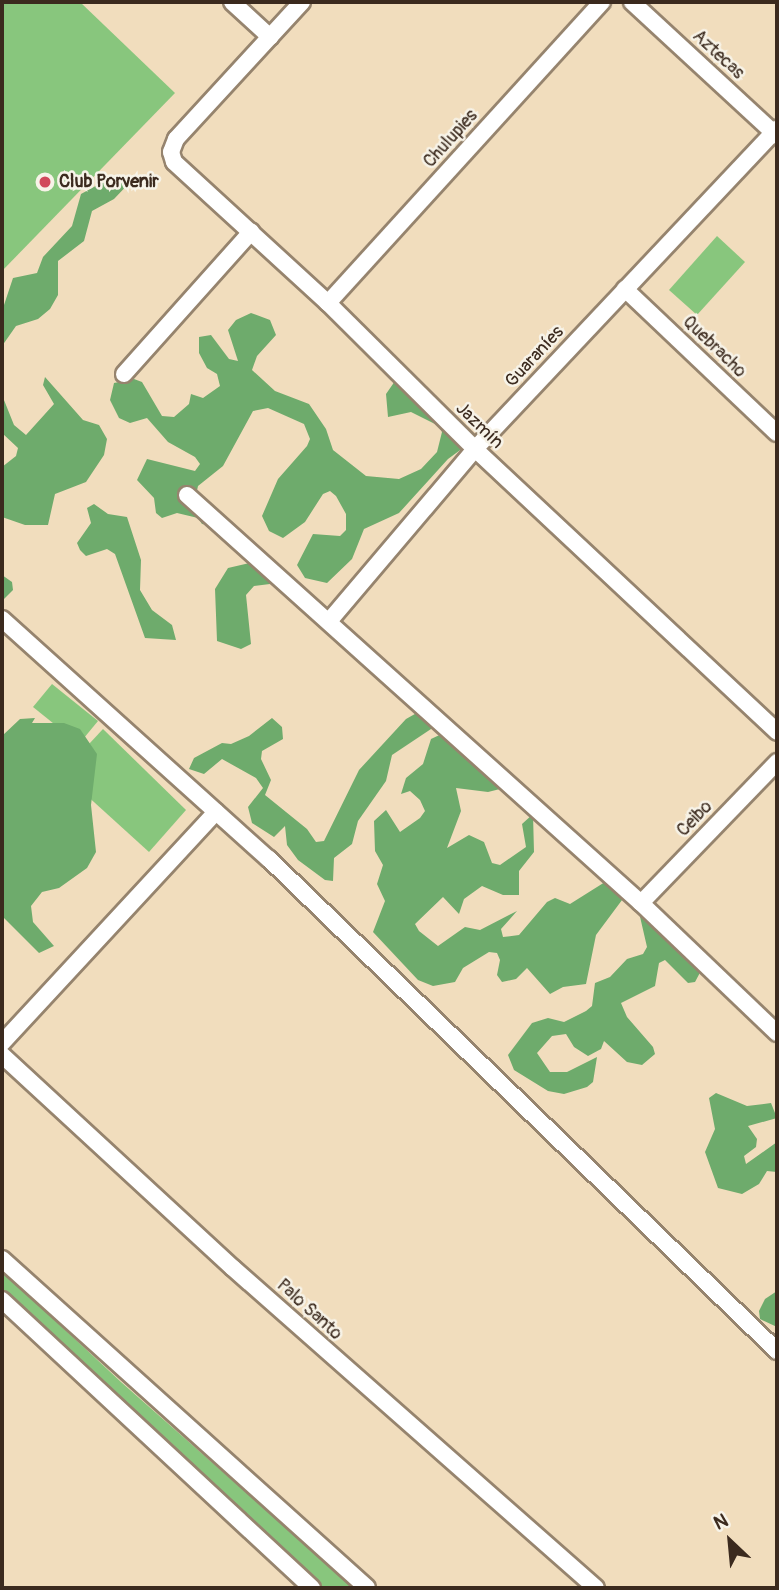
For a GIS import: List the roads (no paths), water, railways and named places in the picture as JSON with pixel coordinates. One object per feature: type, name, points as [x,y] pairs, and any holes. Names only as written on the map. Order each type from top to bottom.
[{"type":"street","points":[[232,2],[270,37],[302,2]]},
{"type":"street","name":"Chulupies","points":[[328,303],[603,2]]},
{"type":"street","name":"Aztecas","points":[[632,2],[776,133]]},
{"type":"street","name":"Jazmín","points":[[270,37],[176,139],[174,162],[328,303],[475,449],[777,732]]},
{"type":"street","name":"Guaraníes","points":[[330,620],[475,449],[776,133]]},
{"type":"street","points":[[124,374],[251,232]]},
{"type":"street","name":"Quebracho","points":[[625,289],[777,433]]},
{"type":"street","points":[[187,495],[330,620],[641,903],[777,1033]]},
{"type":"street","points":[[2,619],[216,812],[777,1351]]},
{"type":"street","name":"Ceibo","points":[[641,903],[777,762]]},
{"type":"street","points":[[2,1043],[216,812]]},
{"type":"street","name":"Palo Santo","points":[[2,1055],[233,1268],[596,1588]]},
{"type":"street","points":[[2,1259],[367,1588]]},
{"type":"street","points":[[2,1300],[312,1588]]},
{"type":"place","name":"Club Porvenir","points":[[45,182]]}]
